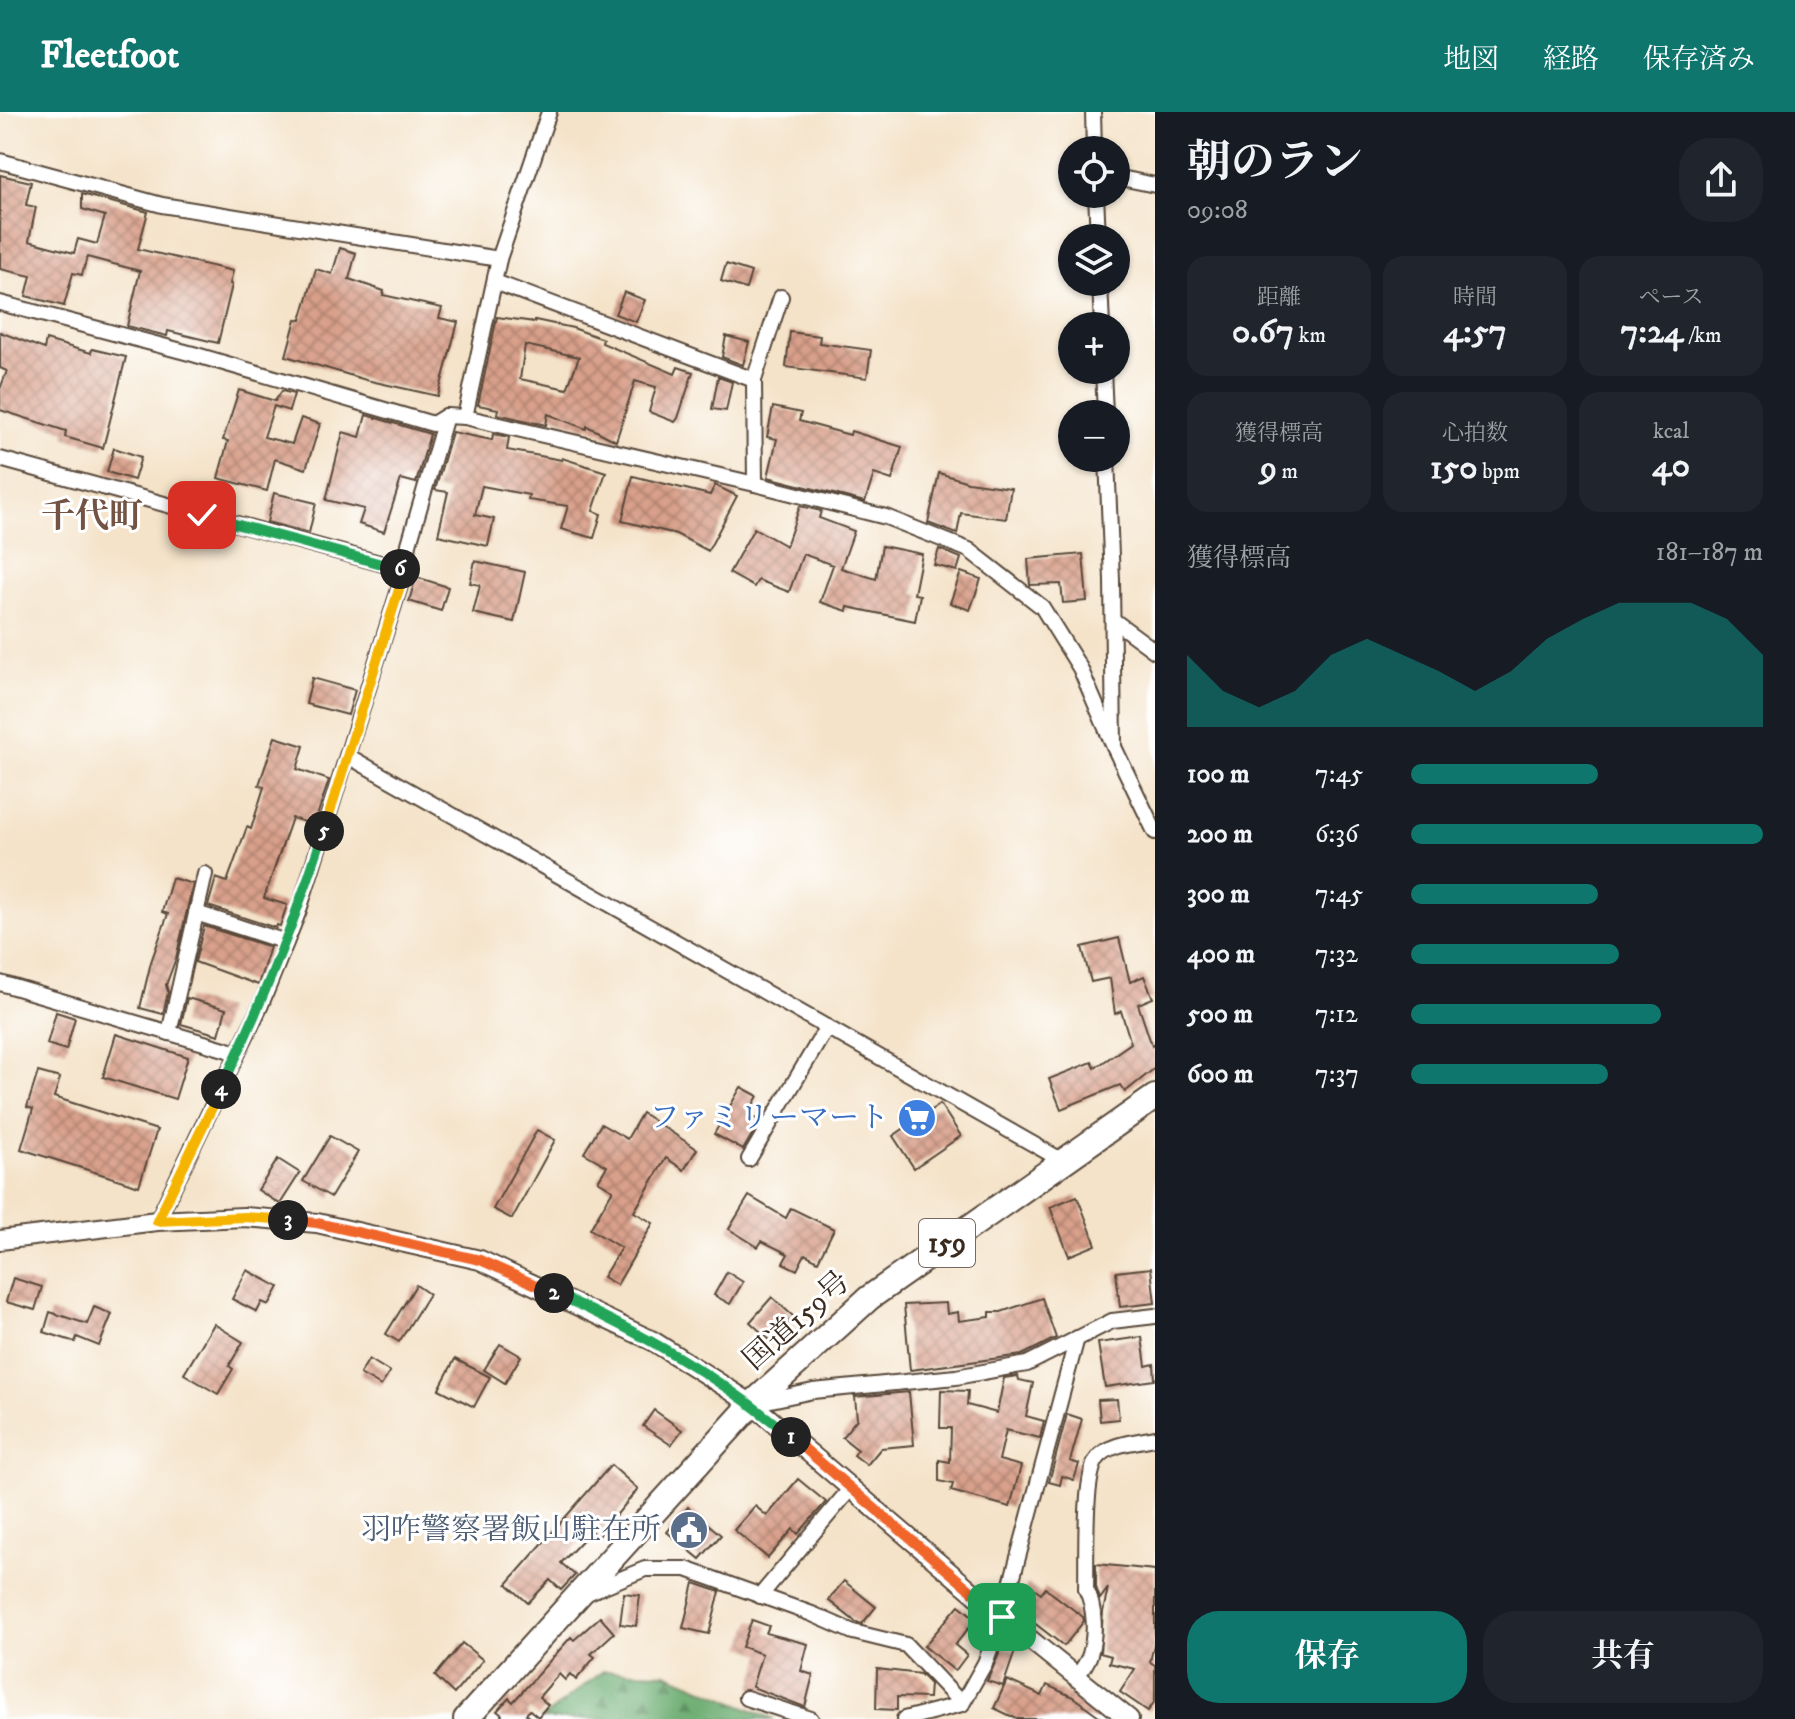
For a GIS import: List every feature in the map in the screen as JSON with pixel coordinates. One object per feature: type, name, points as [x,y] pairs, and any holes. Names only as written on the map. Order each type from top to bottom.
[{"type":"highway","name":"国道159号","points":[[466,1719],[752,1404],[869,1298],[1155,1097]]},
{"type":"street","points":[[465,417],[499,259],[549,112]]},
{"type":"street","points":[[1093,112],[1094,136]]},
{"type":"street","points":[[0,161],[162,205],[499,259]]},
{"type":"street","points":[[1130,180],[1155,185]]},
{"type":"street","points":[[495,282],[754,380]]},
{"type":"street","points":[[755,484],[754,380],[781,297]]},
{"type":"street","points":[[0,303],[193,354],[433,424],[446,416],[465,417],[886,517],[969,550],[1042,607],[1080,668],[1155,832]]},
{"type":"street","points":[[157,1221],[260,1007],[298,913],[405,570],[409,544],[446,416]]},
{"type":"street","points":[[0,459],[405,570]]},
{"type":"street","points":[[1108,472],[1114,747]]},
{"type":"street","points":[[1113,620],[1155,651]]},
{"type":"street","points":[[348,756],[1063,1161]]},
{"type":"street","points":[[169,1033],[205,874]]},
{"type":"street","points":[[196,913],[286,942]]},
{"type":"street","points":[[0,983],[238,1053]]},
{"type":"street","points":[[749,1159],[827,1027]]},
{"type":"street","points":[[0,1240],[157,1221],[244,1217],[317,1223],[480,1260],[653,1341],[752,1404],[1002,1617],[1129,1719]]},
{"type":"street","points":[[752,1404],[813,1391],[956,1377],[1027,1364],[1112,1321],[1155,1316]]},
{"type":"street","points":[[904,1719],[962,1704],[985,1663],[1002,1617],[1077,1338]]},
{"type":"street","points":[[1077,1677],[1090,1655],[1094,1627],[1091,1600],[1086,1589],[1089,1477],[1098,1457],[1113,1447],[1155,1438]]},
{"type":"street","points":[[760,1596],[851,1488]]},
{"type":"street","points":[[575,1598],[645,1569],[686,1569],[853,1632],[906,1645],[962,1704]]},
{"type":"street","points":[[746,1698],[811,1719]]},
{"type":"green space","points":[[603,1671],[666,1673],[774,1719],[542,1719]]},
{"type":"building","points":[[0,175],[31,182],[26,205],[36,207],[29,241],[74,253],[78,239],[97,244],[105,216],[82,209],[82,194],[148,212],[138,249],[233,271],[218,343],[168,331],[167,336],[127,326],[140,271],[87,257],[82,275],[73,273],[64,306],[26,296],[31,276],[0,269]]},
{"type":"building","points":[[340,248],[356,253],[349,279],[384,291],[383,295],[442,308],[439,318],[458,322],[438,396],[366,380],[286,356],[296,319],[301,320],[316,269],[332,274]]},
{"type":"building","points":[[726,264],[751,272],[746,289],[721,281]]},
{"type":"building","points":[[624,292],[645,300],[636,322],[615,314]]},
{"type":"building","points":[[497,317],[535,320],[573,328],[675,374],[678,367],[693,372],[675,422],[649,412],[656,387],[635,381],[616,441],[587,426],[586,429],[548,414],[546,425],[497,414],[498,409],[478,405]],"holes":[[[525,345],[579,357],[567,389],[520,379]]]},
{"type":"building","points":[[0,332],[44,349],[46,340],[91,353],[92,349],[126,357],[103,448],[65,437],[66,431],[0,410],[0,389],[7,371],[0,368]]},
{"type":"building","points":[[790,332],[820,336],[819,343],[871,350],[867,378],[786,367]]},
{"type":"building","points":[[726,336],[749,342],[743,365],[722,357]]},
{"type":"building","points":[[718,377],[732,382],[726,411],[712,409]]},
{"type":"building","points":[[239,390],[275,401],[282,391],[294,394],[289,411],[274,406],[264,437],[292,444],[301,418],[320,424],[306,469],[275,459],[267,491],[218,478],[228,441],[223,440]]},
{"type":"building","points":[[773,407],[801,413],[799,421],[850,435],[851,431],[902,447],[892,480],[874,474],[865,502],[768,477],[777,439],[767,437]]},
{"type":"building","points":[[366,415],[430,434],[416,483],[401,479],[384,532],[359,524],[364,509],[326,500],[343,432],[360,437]]},
{"type":"building","points":[[452,432],[492,440],[493,434],[509,437],[507,450],[562,458],[606,472],[593,511],[601,514],[594,538],[561,529],[568,506],[528,500],[529,495],[482,486],[475,515],[494,519],[488,546],[438,535],[448,492],[435,490]]},
{"type":"building","points":[[114,448],[141,457],[134,480],[107,472]]},
{"type":"building","points":[[939,473],[968,482],[1011,488],[1006,519],[961,513],[957,534],[928,523]]},
{"type":"building","points":[[633,476],[710,495],[715,485],[737,496],[708,551],[676,534],[622,521]]},
{"type":"building","points":[[274,493],[316,503],[309,533],[267,522]]},
{"type":"building","points":[[800,506],[821,511],[819,518],[854,531],[841,568],[876,579],[882,546],[922,554],[914,594],[920,595],[915,621],[848,607],[847,611],[820,602],[833,565],[803,554],[789,592],[758,580],[754,587],[729,573],[754,528],[786,546]]},
{"type":"building","points":[[939,549],[961,558],[957,571],[934,565]]},
{"type":"building","points":[[1083,554],[1087,601],[1063,603],[1061,584],[1030,585],[1028,559]]},
{"type":"building","points":[[475,561],[525,572],[514,622],[473,613],[480,585],[470,583]]},
{"type":"building","points":[[961,572],[981,579],[970,610],[950,603]]},
{"type":"building","points":[[416,577],[448,587],[441,611],[409,601]]},
{"type":"building","points":[[312,678],[355,690],[348,715],[306,704]]},
{"type":"building","points":[[275,737],[304,746],[297,769],[329,780],[314,825],[292,818],[264,898],[287,905],[280,926],[276,928],[208,906],[216,878],[227,882],[247,827],[251,829],[264,787],[259,785]]},
{"type":"building","points":[[172,878],[193,884],[176,958],[166,985],[168,992],[163,1014],[140,1008],[151,962],[168,914],[162,912]]},
{"type":"building","points":[[204,926],[270,947],[258,985],[195,962]]},
{"type":"building","points":[[1119,938],[1130,982],[1144,976],[1153,998],[1138,1004],[1152,1046],[1155,1043],[1155,1068],[1125,1092],[1120,1085],[1061,1109],[1049,1079],[1092,1062],[1095,1068],[1131,1043],[1121,1011],[1115,1014],[1110,978],[1091,982],[1082,947]]},
{"type":"building","points":[[187,998],[226,1009],[219,1035],[181,1024]]},
{"type":"building","points":[[56,1012],[75,1018],[66,1050],[47,1044]]},
{"type":"building","points":[[116,1034],[188,1057],[175,1099],[103,1077]]},
{"type":"building","points":[[38,1072],[60,1078],[54,1097],[157,1130],[139,1186],[21,1149],[33,1109],[27,1107]]},
{"type":"building","points":[[741,1087],[758,1096],[748,1114],[760,1121],[743,1150],[714,1134]]},
{"type":"building","points":[[940,1104],[961,1136],[914,1168],[893,1136]]},
{"type":"building","points":[[642,1113],[697,1149],[684,1170],[666,1158],[634,1212],[653,1223],[617,1285],[603,1277],[621,1248],[590,1229],[613,1190],[598,1181],[607,1166],[584,1153],[601,1124],[627,1139]]},
{"type":"building","points":[[537,1130],[555,1140],[512,1219],[493,1209]]},
{"type":"building","points":[[330,1136],[358,1152],[331,1197],[303,1181]]},
{"type":"building","points":[[278,1159],[300,1173],[280,1204],[258,1190]]},
{"type":"building","points":[[749,1196],[786,1218],[791,1208],[834,1229],[818,1261],[805,1254],[797,1270],[783,1263],[788,1254],[762,1241],[758,1247],[729,1229]]},
{"type":"building","points":[[1077,1196],[1096,1245],[1069,1256],[1050,1207]]},
{"type":"building","points":[[1151,1268],[1155,1303],[1120,1307],[1116,1272]]},
{"type":"building","points":[[247,1270],[279,1287],[269,1305],[262,1302],[257,1312],[232,1299]]},
{"type":"building","points":[[727,1272],[743,1282],[730,1304],[714,1295]]},
{"type":"building","points":[[13,1278],[42,1287],[35,1310],[6,1302]]},
{"type":"building","points":[[416,1285],[429,1294],[399,1342],[386,1334]]},
{"type":"building","points":[[772,1297],[794,1317],[772,1342],[750,1322]]},
{"type":"building","points":[[1042,1298],[1056,1338],[1022,1355],[910,1370],[904,1305],[946,1303],[947,1314],[958,1312],[959,1321],[990,1317],[990,1312],[1001,1312]]},
{"type":"building","points":[[94,1307],[112,1314],[99,1346],[77,1337],[75,1342],[44,1332],[50,1312],[87,1324]]},
{"type":"building","points":[[214,1324],[243,1342],[229,1366],[233,1369],[218,1394],[184,1374]]},
{"type":"building","points":[[1142,1337],[1146,1366],[1154,1364],[1155,1380],[1105,1387],[1098,1343]]},
{"type":"building","points":[[500,1344],[521,1356],[505,1383],[484,1370]]},
{"type":"building","points":[[369,1359],[390,1372],[381,1386],[360,1374]]},
{"type":"building","points":[[455,1359],[490,1377],[474,1407],[439,1389]]},
{"type":"building","points":[[1018,1376],[1019,1380],[1033,1383],[1026,1416],[1044,1421],[1040,1438],[1006,1430],[999,1460],[1021,1466],[1010,1507],[951,1491],[953,1484],[939,1481],[939,1460],[950,1462],[951,1428],[940,1428],[941,1390],[968,1391],[967,1405],[997,1413],[1004,1378]]},
{"type":"building","points":[[909,1392],[914,1445],[881,1448],[867,1465],[854,1455],[858,1450],[842,1437],[857,1419],[855,1397]]},
{"type":"building","points":[[1117,1399],[1119,1419],[1100,1421],[1098,1400]]},
{"type":"building","points":[[654,1410],[682,1430],[671,1445],[643,1426]]},
{"type":"building","points":[[1067,1414],[1082,1419],[1070,1461],[1079,1464],[1074,1480],[1062,1476],[1060,1485],[1049,1482]]},
{"type":"building","points":[[611,1465],[638,1489],[598,1537],[591,1531],[561,1563],[575,1575],[561,1590],[550,1580],[528,1603],[507,1584]]},
{"type":"building","points":[[798,1479],[826,1502],[798,1534],[793,1529],[768,1558],[734,1530],[755,1506],[767,1516]]},
{"type":"building","points":[[688,1507],[721,1535],[700,1559],[667,1532]]},
{"type":"building","points":[[1096,1564],[1155,1570],[1155,1640],[1150,1662],[1155,1665],[1155,1701],[1148,1711],[1120,1692],[1135,1669],[1109,1663],[1111,1656],[1100,1653],[1108,1588],[1100,1599],[1096,1587]]},
{"type":"building","points":[[844,1581],[876,1607],[862,1624],[828,1600]]},
{"type":"building","points":[[694,1583],[720,1592],[709,1634],[683,1628]]},
{"type":"building","points":[[1028,1584],[1041,1593],[1045,1588],[1083,1617],[1084,1621],[1064,1646],[1015,1608]]},
{"type":"building","points":[[624,1593],[640,1595],[636,1626],[620,1624]]},
{"type":"building","points":[[959,1605],[976,1619],[955,1645],[967,1655],[955,1671],[924,1646]]},
{"type":"building","points":[[600,1617],[614,1633],[591,1654],[595,1657],[576,1680],[570,1674],[565,1680],[559,1674],[539,1697],[548,1705],[538,1717],[530,1710],[526,1714],[532,1719],[499,1719],[502,1715],[497,1711],[509,1698],[513,1702],[571,1637],[574,1640]]},
{"type":"building","points":[[752,1620],[769,1626],[766,1633],[808,1644],[801,1671],[813,1675],[805,1707],[752,1687],[762,1654],[742,1647]]},
{"type":"building","points":[[462,1643],[483,1660],[454,1694],[435,1676]]},
{"type":"building","points":[[1002,1647],[1015,1651],[1003,1686],[987,1681]]},
{"type":"building","points":[[877,1669],[920,1674],[930,1684],[929,1698],[897,1697],[897,1710],[876,1709]]},
{"type":"building","points":[[1007,1680],[1042,1696],[1047,1685],[1073,1697],[1103,1719],[1017,1719],[994,1708]]},
{"type":"place","name":"ファミリーマート","points":[[917,1118]]},
{"type":"place","name":"羽咋警察署飯山駐在所","points":[[689,1530]]},
{"type":"district","name":"千代町","points":[[92,517]]},
{"type":"route","points":[[202,515],[405,570],[298,913],[260,1007],[157,1221],[244,1217],[317,1223],[480,1260],[590,1310],[653,1341],[752,1404],[1002,1617]]}]
